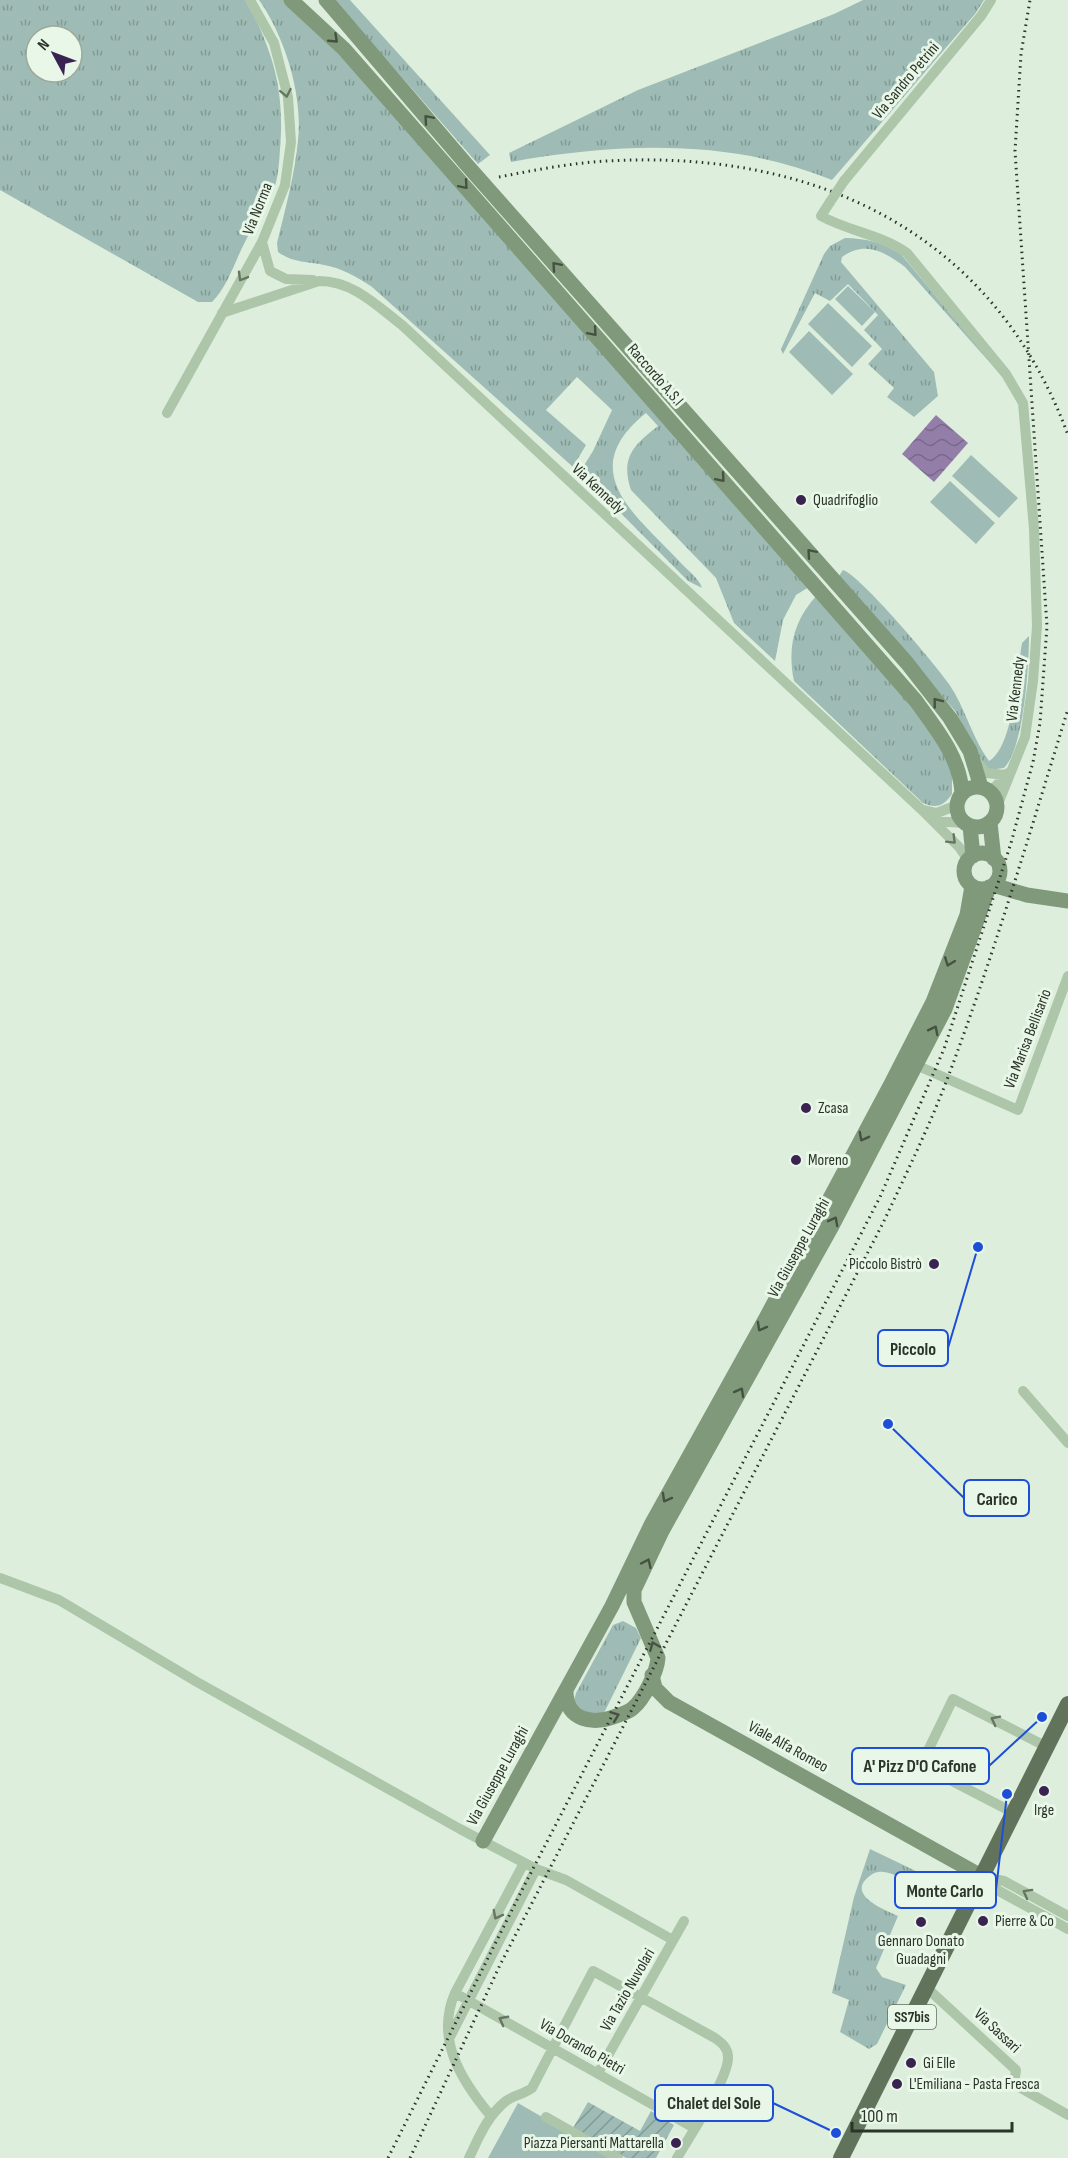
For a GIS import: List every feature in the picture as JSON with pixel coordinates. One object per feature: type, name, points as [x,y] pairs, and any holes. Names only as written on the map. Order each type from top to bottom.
[{"type":"main road","name":"SS7bis","points":[[847,2155],[1068,1704]]},
{"type":"street","name":"Via Norma","points":[[167,413],[262,242],[285,185],[291,142],[288,97],[274,43],[250,0]]},
{"type":"street","name":"Raccordo A.S.I","points":[[291,0],[344,49],[916,701],[941,735],[957,765],[960,799]]},
{"type":"street","name":"Raccordo A.S.I","points":[[326,0],[466,164],[907,663],[950,718],[970,751],[984,788]]},
{"type":"street","name":"Via Sandro Petrini","points":[[844,181],[981,16],[991,0]]},
{"type":"street","name":"Via Kennedy","points":[[844,181],[821,216],[836,224],[896,245],[907,253],[1006,374],[1023,403],[1034,529],[1037,626],[1033,681],[1026,726],[1015,764],[998,804]]},
{"type":"street","points":[[262,242],[270,271],[286,279],[319,281]]},
{"type":"street","name":"Via Kennedy","points":[[222,313],[319,281],[335,281],[348,285],[402,325],[934,821],[970,858]]},
{"type":"street","points":[[970,751],[986,774],[1006,775]]},
{"type":"street","name":"Via Kennedy","points":[[984,788],[995,787],[1015,764]]},
{"type":"street","points":[[921,809],[937,813],[974,787],[984,788],[996,798],[998,804],[990,823],[977,828],[967,824],[934,821]]},
{"type":"street","points":[[960,799],[957,812],[967,824],[970,858]]},
{"type":"street","points":[[990,823],[997,864],[991,886]]},
{"type":"street","points":[[1027,895],[984,854],[970,858],[965,865],[965,877],[972,886],[983,889],[991,886],[1027,895],[1068,901]]},
{"type":"street","name":"Via Giuseppe Luraghi","points":[[483,1841],[612,1606],[651,1525],[809,1238],[933,1002],[967,915],[972,886]]},
{"type":"street","name":"Via Giuseppe Luraghi","points":[[545,1729],[565,1721],[606,1720],[631,1710],[652,1675],[658,1663],[657,1653],[634,1602],[634,1590],[662,1531],[777,1326],[945,1009],[991,886]]},
{"type":"street","points":[[980,913],[989,902],[996,899],[1027,895]]},
{"type":"street","name":"Via Marisa Bellisario","points":[[916,1065],[1018,1110],[1068,976]]},
{"type":"street","points":[[1023,1391],[1068,1443]]},
{"type":"street","points":[[0,1578],[59,1600],[198,1682],[483,1841],[536,1869],[566,1880],[673,1940]]},
{"type":"street","points":[[612,1606],[621,1607],[641,1617]]},
{"type":"street","points":[[652,1675],[655,1688],[669,1702]]},
{"type":"street","points":[[566,1691],[566,1702],[583,1720]]},
{"type":"street","points":[[637,1703],[648,1698],[669,1702]]},
{"type":"street","points":[[1014,1813],[921,1765],[953,1699],[1047,1747]]},
{"type":"street","name":"Viale Alfa Romeo","points":[[669,1702],[983,1877],[999,1891],[1068,1929]]},
{"type":"street","points":[[490,2115],[474,2096],[459,2070],[449,2043],[449,2014],[455,1993],[524,1863]]},
{"type":"street","points":[[449,2043],[536,1869]]},
{"type":"street","name":"Viale Alfa Romeo","points":[[983,1877],[1004,1881],[1068,1916]]},
{"type":"street","name":"Via Tazio Nuvolari","points":[[598,2073],[684,1921]]},
{"type":"street","points":[[469,2158],[490,2115],[515,2096],[532,2088],[593,1971],[715,2038],[726,2049],[728,2059],[723,2078],[676,2158]]},
{"type":"street","name":"Via Sassari","points":[[927,1988],[1016,2070],[1014,2084],[1068,2115]]},
{"type":"street","name":"Via Dorando Pietri","points":[[455,1993],[694,2128]]},
{"type":"street","points":[[546,2117],[618,2158]]},
{"type":"green space","points":[[0,0],[246,0],[270,54],[279,89],[281,128],[279,168],[270,198],[218,296],[212,302],[198,302],[0,190]]},
{"type":"green space","points":[[259,0],[284,0],[334,45],[809,587],[796,595],[783,620],[775,661],[734,623],[716,578],[631,490],[627,469],[628,460],[642,439],[658,426],[646,413],[625,434],[615,454],[613,473],[619,491],[630,509],[695,577],[702,588],[688,581],[580,472],[593,451],[612,410],[577,377],[546,410],[586,445],[573,467],[372,287],[337,268],[294,260],[278,252],[277,243],[297,153],[298,104],[284,49],[277,31]]},
{"type":"green space","points":[[334,0],[350,0],[490,155],[478,164]]},
{"type":"green space","points":[[863,0],[984,0],[975,14],[832,180],[793,166],[754,157],[673,148],[592,151],[511,162],[509,153],[638,90],[834,14]]},
{"type":"green space","points":[[845,238],[874,242],[900,253],[1008,383],[905,267],[875,250],[859,249],[850,252],[842,257],[841,262],[934,372],[938,396],[914,417],[887,397],[894,388],[868,364],[882,349],[864,330],[878,315],[848,284],[830,301],[815,293],[783,354],[781,349],[824,254],[830,246]]},
{"type":"green space","points":[[848,286],[875,312],[862,326],[835,299]]},
{"type":"green space","points":[[828,303],[872,346],[852,367],[808,324]]},
{"type":"green space","points":[[809,331],[853,374],[832,395],[789,352]]},
{"type":"green space","points":[[971,455],[1018,498],[999,518],[952,476]]},
{"type":"green space","points":[[950,481],[995,523],[976,544],[930,502]]},
{"type":"green space","points":[[843,570],[881,603],[949,684],[989,761],[997,753],[1004,740],[1013,707],[1022,643],[1029,636],[1021,725],[1011,758],[1004,768],[989,770],[979,757],[955,711],[839,576]]},
{"type":"green space","points":[[817,595],[937,735],[952,774],[952,794],[943,804],[932,806],[923,803],[794,681],[791,657],[794,635],[803,614]]},
{"type":"green space","points":[[623,1621],[636,1628],[641,1638],[605,1711],[600,1716],[577,1709],[574,1700],[576,1693],[613,1625]]},
{"type":"green space","points":[[870,1849],[945,1885],[925,1887],[886,1872],[871,1875],[864,1882],[862,1888],[869,1900],[898,1916],[876,1968],[882,1977],[906,1985],[877,2044],[869,2049],[840,2032],[849,2000],[832,1993],[854,1897]]},
{"type":"green space","points":[[588,2102],[640,2131],[651,2111],[674,2125],[656,2158],[626,2158],[573,2128]]},
{"type":"green space","points":[[518,2103],[613,2158],[488,2158]]},
{"type":"water","points":[[936,415],[968,443],[934,482],[902,454]]},
{"type":"railway","points":[[388,2158],[521,1892],[880,1197],[944,1049],[1011,843],[1033,762],[1040,723],[1047,626],[1015,151],[1021,54],[1030,0]]},
{"type":"railway","points":[[499,177],[594,162],[683,161],[756,170],[824,189],[887,217],[944,256],[994,305],[1035,364],[1068,435]]},
{"type":"railway","points":[[410,2158],[500,1965],[883,1223],[919,1146],[944,1088],[983,980],[1068,709]]},
{"type":"place","name":"Quadrifoglio","points":[[801,500]]},
{"type":"place","name":"Zcasa","points":[[806,1108]]},
{"type":"place","name":"Moreno","points":[[796,1160]]},
{"type":"place","name":"Piccolo","points":[[978,1247]]},
{"type":"place","name":"Piccolo Bistrò","points":[[934,1264]]},
{"type":"place","name":"Carico","points":[[888,1424]]},
{"type":"place","name":"A' Pizz D'O Cafone","points":[[1042,1717]]},
{"type":"place","name":"Irge","points":[[1044,1791]]},
{"type":"place","name":"Monte Carlo","points":[[1007,1794]]},
{"type":"place","name":"Pierre & Co","points":[[983,1921]]},
{"type":"place","name":"Gennaro Donato Guadagni","points":[[921,1922]]},
{"type":"place","name":"Gi Elle","points":[[911,2063]]},
{"type":"place","name":"L'Emiliana - Pasta Fresca","points":[[897,2084]]},
{"type":"place","name":"Chalet del Sole","points":[[836,2133]]},
{"type":"place","name":"Piazza Piersanti Mattarella","points":[[676,2143]]}]
